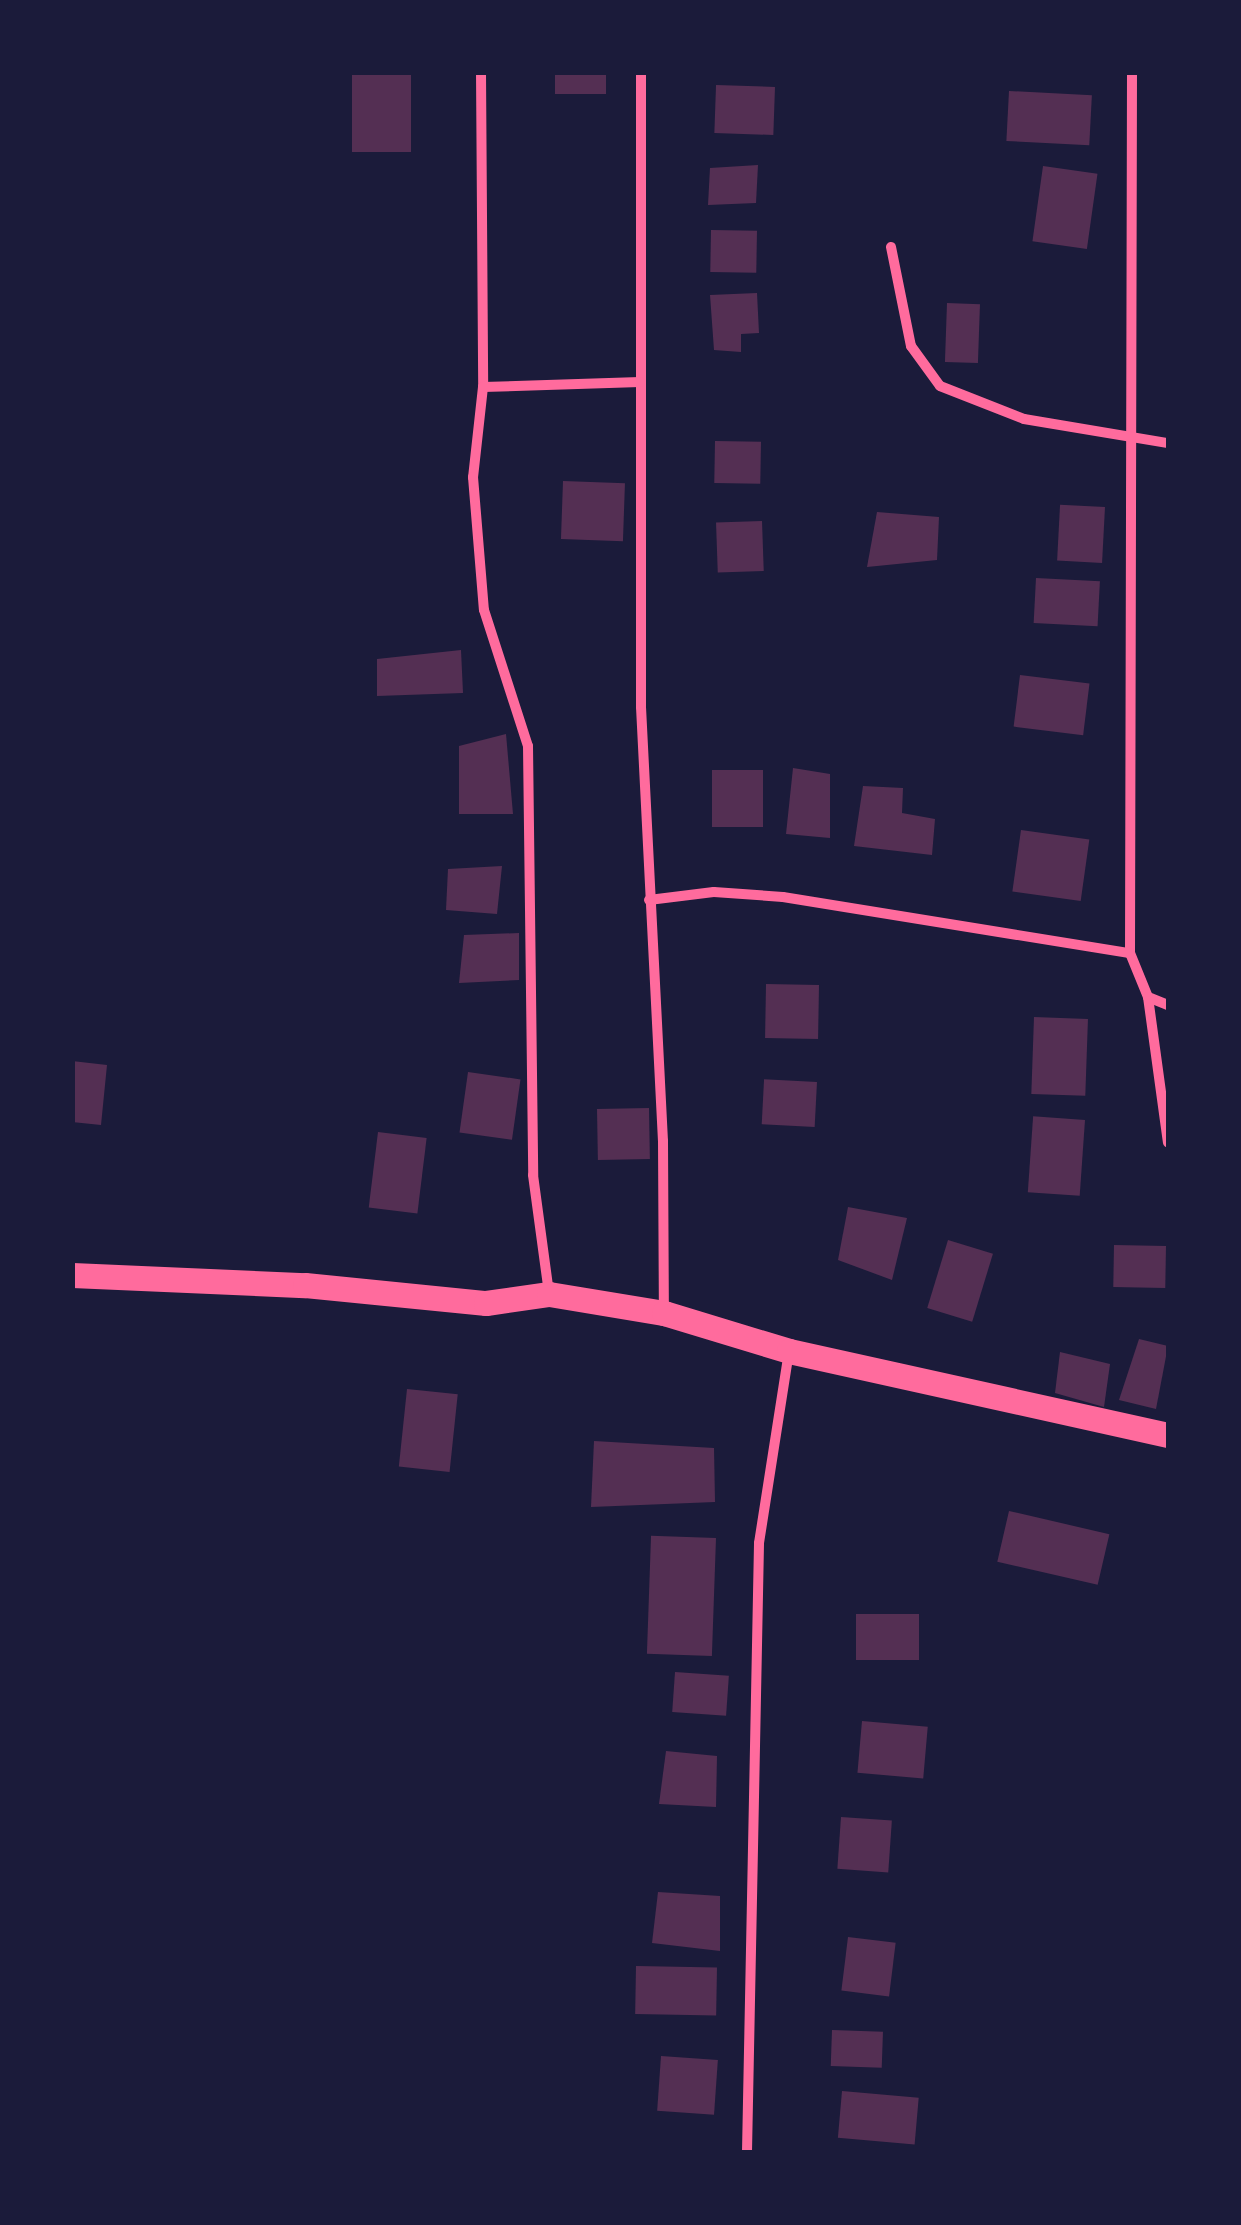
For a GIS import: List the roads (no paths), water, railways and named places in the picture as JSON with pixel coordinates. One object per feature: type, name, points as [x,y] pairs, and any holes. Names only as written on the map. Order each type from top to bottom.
[{"type":"main road","points":[[72,1275],[306,1285],[486,1303],[549,1294],[664,1313],[789,1352],[1168,1434]]},
{"type":"street","points":[[481,72],[483,387],[473,478],[479,577],[529,760],[534,1175],[549,1294]]},
{"type":"street","points":[[641,72],[640,382],[649,900],[663,1141],[664,1313]]},
{"type":"street","points":[[1132,72],[1130,953],[1148,997],[1168,1143]]},
{"type":"street","points":[[891,246],[911,346],[940,386],[1024,419],[1132,440],[1168,442]]},
{"type":"street","points":[[483,387],[640,382]]},
{"type":"street","points":[[649,900],[714,892],[783,896],[1130,953]]},
{"type":"street","points":[[1148,997],[1168,1005]]},
{"type":"street","points":[[747,2152],[759,1542],[789,1352]]}]
